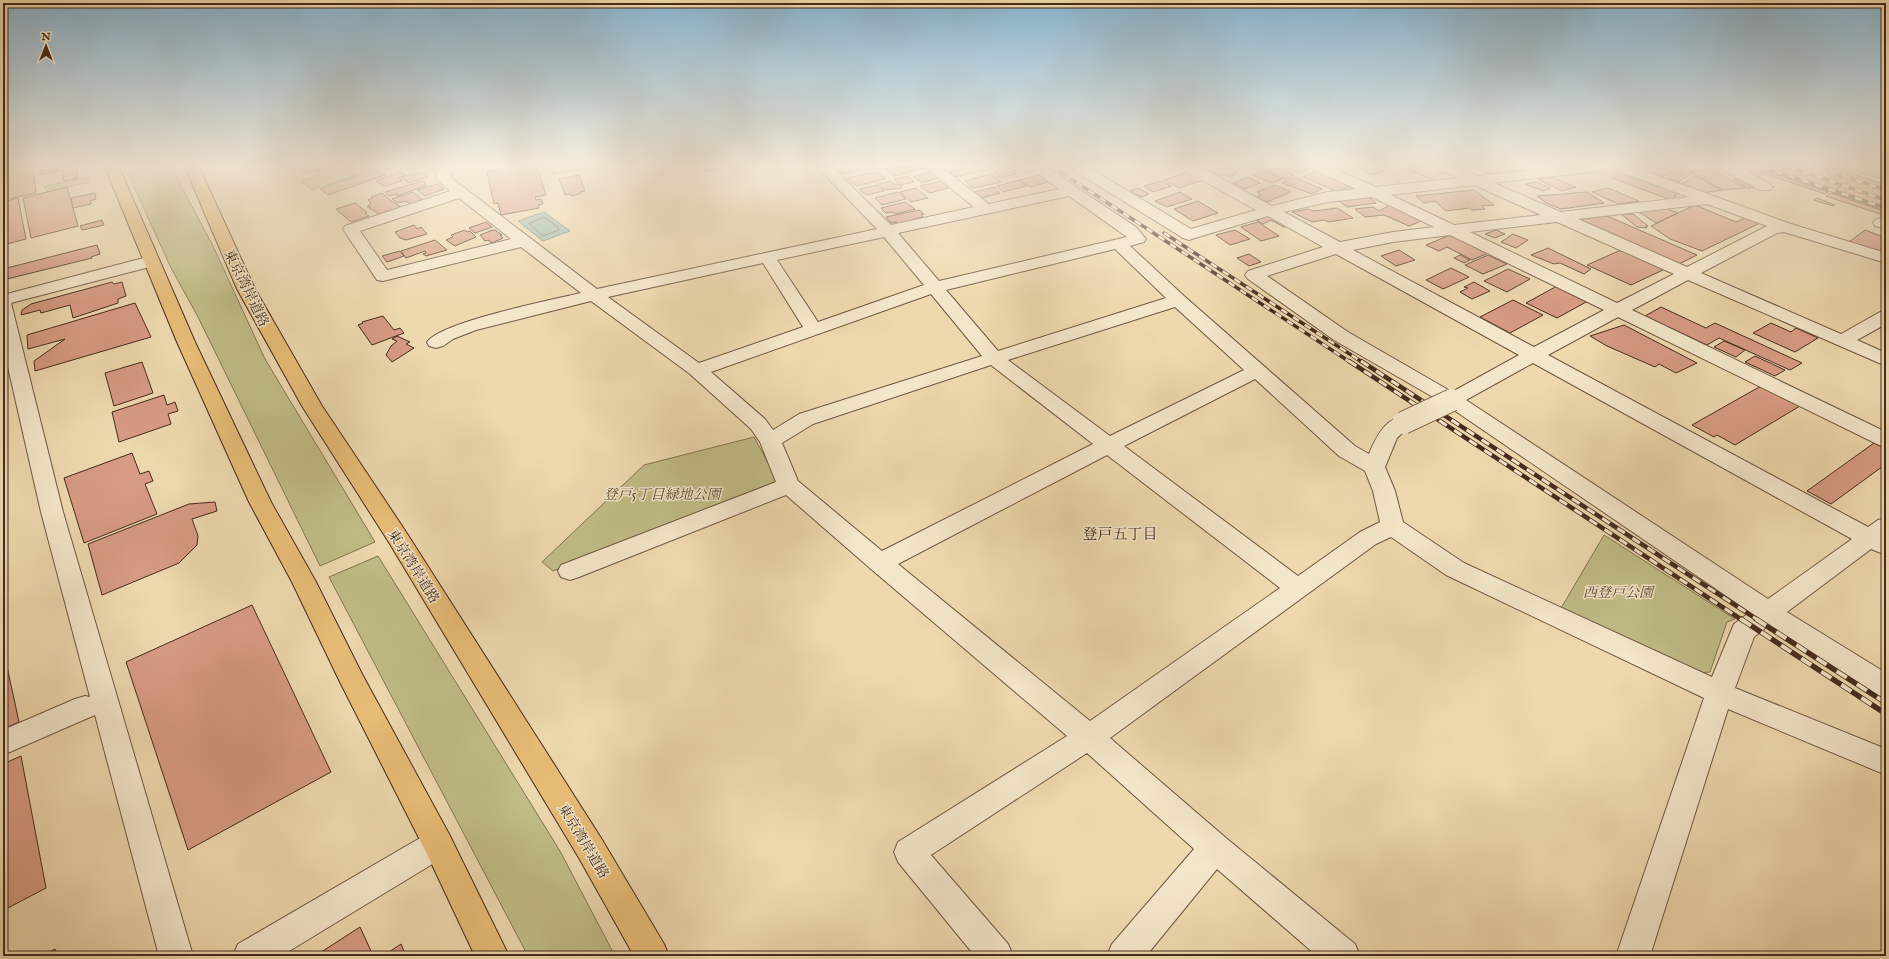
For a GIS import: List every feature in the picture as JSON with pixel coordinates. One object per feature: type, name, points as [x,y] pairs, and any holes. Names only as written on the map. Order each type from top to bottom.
[{"type":"highway","points":[[130,212],[150,261],[228,435],[260,502],[304,582],[345,667],[438,844],[492,956]]},
{"type":"highway","name":"東京湾岸道路","points":[[212,212],[246,289],[266,327],[312,406],[398,538],[590,848],[652,956]]},
{"type":"street","points":[[403,212],[351,229],[383,276],[523,241]]},
{"type":"street","points":[[485,212],[594,295],[697,370],[758,424],[770,441],[789,485],[879,563],[906,583],[1089,737],[1215,848],[1343,956]]},
{"type":"street","points":[[869,212],[887,230],[994,358],[1297,588]]},
{"type":"street","points":[[436,342],[446,335],[470,326],[594,295],[973,212]]},
{"type":"street","points":[[697,370],[935,287],[1138,239],[1130,230],[1102,212]]},
{"type":"street","points":[[1152,212],[1190,235],[1267,212]]},
{"type":"street","points":[[1270,212],[1532,355],[1881,537],[1743,631],[1719,693],[1633,956]]},
{"type":"street","points":[[1415,212],[1886,440]]},
{"type":"street","points":[[1548,212],[1886,360]]},
{"type":"street","points":[[1603,212],[1393,237],[1337,248],[1254,275],[1341,336],[1452,400],[1770,613],[1886,687]]},
{"type":"street","points":[[1744,212],[1785,227],[1886,258]]},
{"type":"street","points":[[1374,467],[1388,435],[1403,423],[1452,400],[1532,355],[1773,229],[1785,227]]},
{"type":"street","points":[[1119,244],[1178,300],[1347,451],[1374,467],[1384,491],[1392,526],[1455,569],[1719,693],[1886,762]]},
{"type":"street","points":[[767,257],[813,329]]},
{"type":"street","points":[[3,300],[150,261]]},
{"type":"street","points":[[770,441],[806,419],[1178,300]]},
{"type":"street","points":[[3,305],[52,512],[176,956]]},
{"type":"street","points":[[1842,341],[1886,316]]},
{"type":"street","points":[[879,563],[1163,417],[1257,371]]},
{"type":"street","points":[[570,571],[789,485]]},
{"type":"street","points":[[996,956],[909,852],[1089,737],[1368,538],[1392,526]]},
{"type":"street","points":[[3,743],[85,707]]},
{"type":"street","points":[[250,956],[438,844]]},
{"type":"street","points":[[1124,956],[1215,848]]},
{"type":"green space","points":[[145,212],[195,212],[213,246],[265,359],[375,542],[320,566],[197,315],[171,268]]},
{"type":"green space","name":"登戸5丁目緑地公園","points":[[754,437],[778,481],[774,486],[553,571],[542,562],[644,465]]},
{"type":"green space","name":"西登戸公園","points":[[1604,535],[1735,619],[1727,622],[1710,672],[1696,673],[1560,610]]},
{"type":"green space","points":[[378,556],[560,851],[615,956],[528,956],[329,577]]},
{"type":"water","points":[[544,212],[570,231],[543,241],[518,221]]},
{"type":"building","points":[[3,212],[21,212],[26,239],[3,245]]},
{"type":"building","points":[[26,212],[74,212],[78,226],[31,238]]},
{"type":"building","points":[[339,212],[367,212],[365,213],[369,216],[351,222]]},
{"type":"building","points":[[375,212],[386,212],[379,214]]},
{"type":"building","points":[[500,212],[519,212],[501,215]]},
{"type":"building","points":[[885,212],[904,212],[895,214],[893,212],[886,213]]},
{"type":"building","points":[[911,212],[921,212],[924,214],[921,215],[923,217],[898,224],[896,222],[891,223],[886,217]]},
{"type":"building","points":[[1178,212],[1218,213],[1193,221]]},
{"type":"building","points":[[1292,212],[1343,212],[1353,218],[1329,222],[1324,220],[1312,222]]},
{"type":"building","points":[[1358,212],[1405,212],[1424,220],[1409,226],[1384,215],[1365,217]]},
{"type":"building","points":[[1639,212],[1675,212],[1678,213],[1656,223]]},
{"type":"building","points":[[1681,212],[1711,212],[1736,222],[1745,218],[1758,222],[1758,224],[1702,251],[1670,239],[1651,226]]},
{"type":"building","points":[[1873,212],[1885,212],[1886,216]]},
{"type":"building","points":[[1621,214],[1633,214],[1648,226],[1645,227],[1647,228],[1637,227]]},
{"type":"building","points":[[1266,216],[1276,218],[1289,226],[1284,227],[1271,220],[1263,224],[1256,220]]},
{"type":"building","points":[[1607,216],[1697,255],[1679,264],[1579,219]]},
{"type":"building","points":[[102,220],[104,225],[82,230],[80,226]]},
{"type":"building","points":[[486,222],[492,227],[475,233],[469,228]]},
{"type":"building","points":[[1258,222],[1279,236],[1261,241],[1241,227]]},
{"type":"building","points":[[414,225],[417,229],[421,227],[427,234],[406,240],[400,238],[395,232]]},
{"type":"building","points":[[465,230],[467,232],[470,231],[476,237],[455,246],[446,240],[453,237],[451,235]]},
{"type":"building","points":[[493,230],[502,235],[500,235],[503,238],[492,243],[488,240],[485,241],[480,235]]},
{"type":"building","points":[[1235,230],[1250,239],[1230,245],[1216,235]]},
{"type":"building","points":[[1496,230],[1505,234],[1495,238],[1485,234]]},
{"type":"building","points":[[1865,230],[1886,238],[1886,243],[1883,245],[1886,246],[1886,256],[1849,242]]},
{"type":"building","points":[[1513,234],[1528,240],[1516,248],[1501,242]]},
{"type":"building","points":[[1450,235],[1488,253],[1472,260],[1447,247],[1439,251],[1426,245]]},
{"type":"building","points":[[435,240],[447,250],[426,256],[423,254],[426,253],[425,251],[406,258],[401,251]]},
{"type":"building","points":[[97,245],[100,254],[91,257],[92,258],[3,280],[3,269]]},
{"type":"building","points":[[1548,248],[1591,269],[1584,274],[1560,263],[1554,264],[1531,255]]},
{"type":"building","points":[[1399,250],[1415,260],[1396,266],[1381,256]]},
{"type":"building","points":[[1621,250],[1665,269],[1631,285],[1587,265]]},
{"type":"building","points":[[400,251],[404,256],[387,262],[382,256]]},
{"type":"building","points":[[1249,254],[1261,262],[1249,266],[1237,258]]},
{"type":"building","points":[[1460,255],[1470,260],[1464,263],[1454,258]]},
{"type":"building","points":[[1488,255],[1507,264],[1483,274],[1465,265]]},
{"type":"building","points":[[1451,268],[1469,277],[1443,289],[1426,280]]},
{"type":"building","points":[[1508,269],[1530,279],[1507,292],[1484,281]]},
{"type":"building","points":[[112,282],[114,284],[122,282],[126,296],[118,299],[118,303],[73,318],[70,305],[41,313],[40,310],[21,315],[22,310],[31,304]]},
{"type":"building","points":[[1474,282],[1490,291],[1472,299],[1460,292],[1468,288],[1464,287]]},
{"type":"building","points":[[1557,286],[1588,301],[1557,318],[1526,303]]},
{"type":"building","points":[[1513,300],[1543,315],[1510,333],[1480,317]]},
{"type":"building","points":[[135,303],[151,337],[35,371],[34,361],[65,339],[28,349],[27,335]]},
{"type":"building","points":[[1661,307],[1706,328],[1715,323],[1802,363],[1790,370],[1719,338],[1707,345],[1645,316]]},
{"type":"building","points":[[383,316],[394,330],[400,328],[404,333],[372,345],[358,325],[363,323],[362,322]]},
{"type":"building","points":[[1771,323],[1791,332],[1796,328],[1818,338],[1795,352],[1753,333]]},
{"type":"building","points":[[1624,325],[1697,363],[1676,373],[1659,364],[1655,367],[1607,346],[1590,336]]},
{"type":"building","points":[[397,336],[410,342],[406,344],[414,348],[392,362],[386,355],[391,346],[397,341],[392,339]]},
{"type":"building","points":[[1724,341],[1745,350],[1736,357],[1714,347]]},
{"type":"building","points":[[1755,356],[1785,370],[1775,376],[1745,362]]},
{"type":"building","points":[[142,362],[153,393],[114,406],[105,373]]},
{"type":"building","points":[[1761,386],[1800,406],[1735,445],[1717,435],[1714,437],[1692,425]]},
{"type":"building","points":[[164,395],[167,405],[175,402],[178,411],[168,414],[171,424],[119,442],[112,412]]},
{"type":"building","points":[[1874,443],[1886,449],[1886,464],[1831,504],[1807,491]]},
{"type":"building","points":[[132,453],[140,474],[149,471],[153,481],[145,484],[157,514],[84,543],[64,478]]},
{"type":"building","points":[[215,502],[217,511],[192,519],[198,536],[197,545],[179,563],[102,595],[88,544],[189,504]]},
{"type":"building","points":[[252,605],[331,772],[188,850],[126,662]]},
{"type":"building","points":[[3,648],[19,722],[3,729]]},
{"type":"building","points":[[21,756],[46,888],[4,910],[3,764]]},
{"type":"building","points":[[360,927],[371,951],[364,956],[315,956]]},
{"type":"building","points":[[401,944],[406,956],[383,956]]},
{"type":"building","points":[[55,949],[57,956],[42,956]]},
{"type":"railway","points":[[1121,212],[1350,362]]},
{"type":"railway","points":[[1164,233],[1362,362]]},
{"type":"railway","points":[[1349,361],[1742,620]]},
{"type":"railway","points":[[1361,361],[1758,620]]},
{"type":"railway","points":[[1741,619],[1886,714]]},
{"type":"railway","points":[[1756,619],[1886,703]]},
{"type":"district","name":"登戸五丁目","points":[[1120,534]]}]
